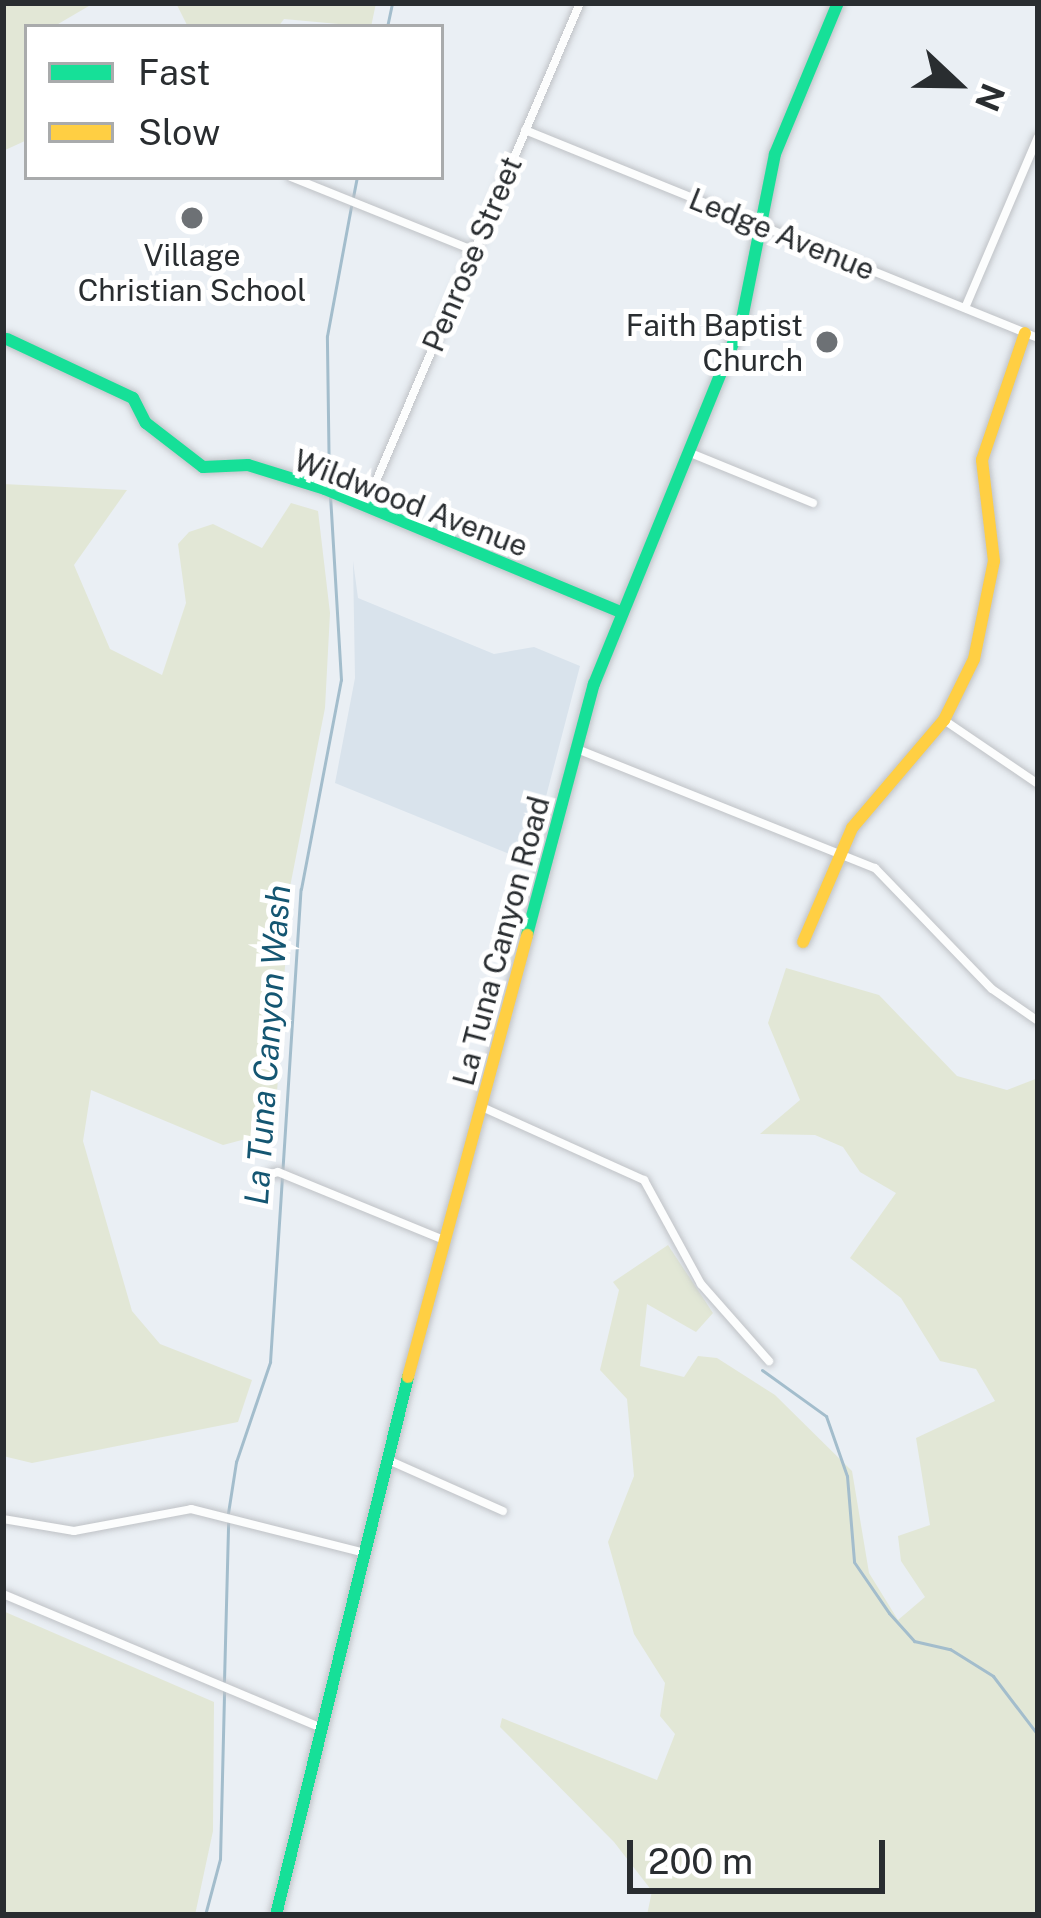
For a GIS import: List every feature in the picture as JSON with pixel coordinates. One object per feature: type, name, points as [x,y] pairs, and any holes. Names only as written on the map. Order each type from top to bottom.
[{"type":"main road","name":"La Tuna Canyon Road","points":[[276,1915],[361,1552],[577,748],[620,613],[746,312],[775,154],[838,3]]},
{"type":"main road","points":[[803,942],[866,808],[944,720],[969,671],[991,587],[982,460],[1032,335]]},
{"type":"main road","name":"Wildwood Avenue","points":[[7,339],[133,398],[146,423],[203,467],[248,465],[324,490],[620,613]]},
{"type":"street","name":"Penrose Street","points":[[365,507],[580,3]]},
{"type":"street","name":"Ledge Avenue","points":[[525,130],[1032,335]]},
{"type":"street","points":[[964,308],[1038,137]]},
{"type":"street","points":[[299,180],[473,250]]},
{"type":"street","points":[[688,452],[813,503]]},
{"type":"street","points":[[944,720],[1038,784]]},
{"type":"street","points":[[577,748],[841,853],[884,875],[992,989],[1038,1021]]},
{"type":"street","points":[[482,1107],[644,1180],[701,1284],[769,1361]]},
{"type":"street","points":[[278,1174],[446,1240]]},
{"type":"street","points":[[386,1459],[502,1511]]},
{"type":"street","points":[[3,1519],[58,1532],[160,1510],[228,1517],[361,1552]]},
{"type":"street","points":[[3,1594],[317,1726]]},
{"type":"shaded area","points":[[353,561],[358,598],[494,654],[534,647],[580,666],[529,862],[335,783],[355,678]]},
{"type":"green space","points":[[3,3],[94,3],[58,24],[24,24],[24,141],[3,151]]},
{"type":"green space","points":[[176,3],[376,3],[372,24],[284,19],[280,24],[186,24]]},
{"type":"green space","points":[[3,484],[127,490],[74,565],[110,649],[162,675],[186,603],[178,544],[189,532],[213,524],[262,548],[291,503],[318,511],[330,613],[325,708],[290,887],[277,1093],[264,1134],[223,1145],[91,1090],[83,1141],[132,1311],[160,1344],[252,1380],[238,1422],[32,1463],[3,1456]]},
{"type":"green space","points":[[786,968],[879,995],[957,1076],[1007,1090],[1038,1078],[1038,1915],[647,1915],[652,1891],[614,1842],[500,1727],[502,1718],[657,1780],[675,1734],[660,1716],[665,1683],[634,1634],[608,1542],[634,1476],[627,1399],[600,1370],[619,1290],[613,1282],[668,1245],[713,1313],[696,1332],[647,1304],[640,1366],[684,1377],[698,1356],[717,1358],[775,1395],[852,1471],[869,1573],[898,1620],[925,1597],[901,1561],[898,1536],[930,1525],[916,1438],[995,1401],[976,1369],[940,1361],[901,1298],[850,1258],[896,1193],[860,1172],[843,1147],[815,1135],[760,1134],[800,1100],[768,1023]]},
{"type":"green space","points":[[3,1611],[214,1702],[213,1831],[195,1915],[3,1915]]},
{"type":"waterway","name":"La Tuna Canyon Wash","points":[[388,24],[392,3]]},
{"type":"waterway","name":"La Tuna Canyon Wash","points":[[353,197],[356,180]]},
{"type":"waterway","name":"La Tuna Canyon Wash","points":[[329,488],[327,336],[351,206]]},
{"type":"waterway","name":"La Tuna Canyon Wash","points":[[228,1513],[236,1462],[270,1362],[301,889],[341,680],[330,497]]},
{"type":"waterway","points":[[762,1370],[826,1416],[847,1476],[854,1562],[889,1613],[914,1641],[950,1649],[993,1676],[1038,1735]]},
{"type":"waterway","name":"La Tuna Canyon Wash","points":[[224,1681],[228,1523]]},
{"type":"waterway","name":"La Tuna Canyon Wash","points":[[205,1915],[220,1859],[224,1691]]},
{"type":"traffic: fast","points":[[527,935],[594,684],[741,324],[775,154],[838,3]]},
{"type":"traffic: fast","points":[[7,339],[133,398],[146,423],[203,467],[248,465],[325,489],[620,612]]},
{"type":"traffic: fast","points":[[276,1915],[408,1377]]},
{"type":"traffic: slow","points":[[803,942],[852,828],[944,720],[974,659],[994,561],[982,460],[1025,333]]},
{"type":"traffic: slow","points":[[408,1377],[527,935]]},
{"type":"place","name":"Village Christian School","points":[[192,218]]},
{"type":"place","name":"Faith Baptist Church","points":[[827,342]]}]
